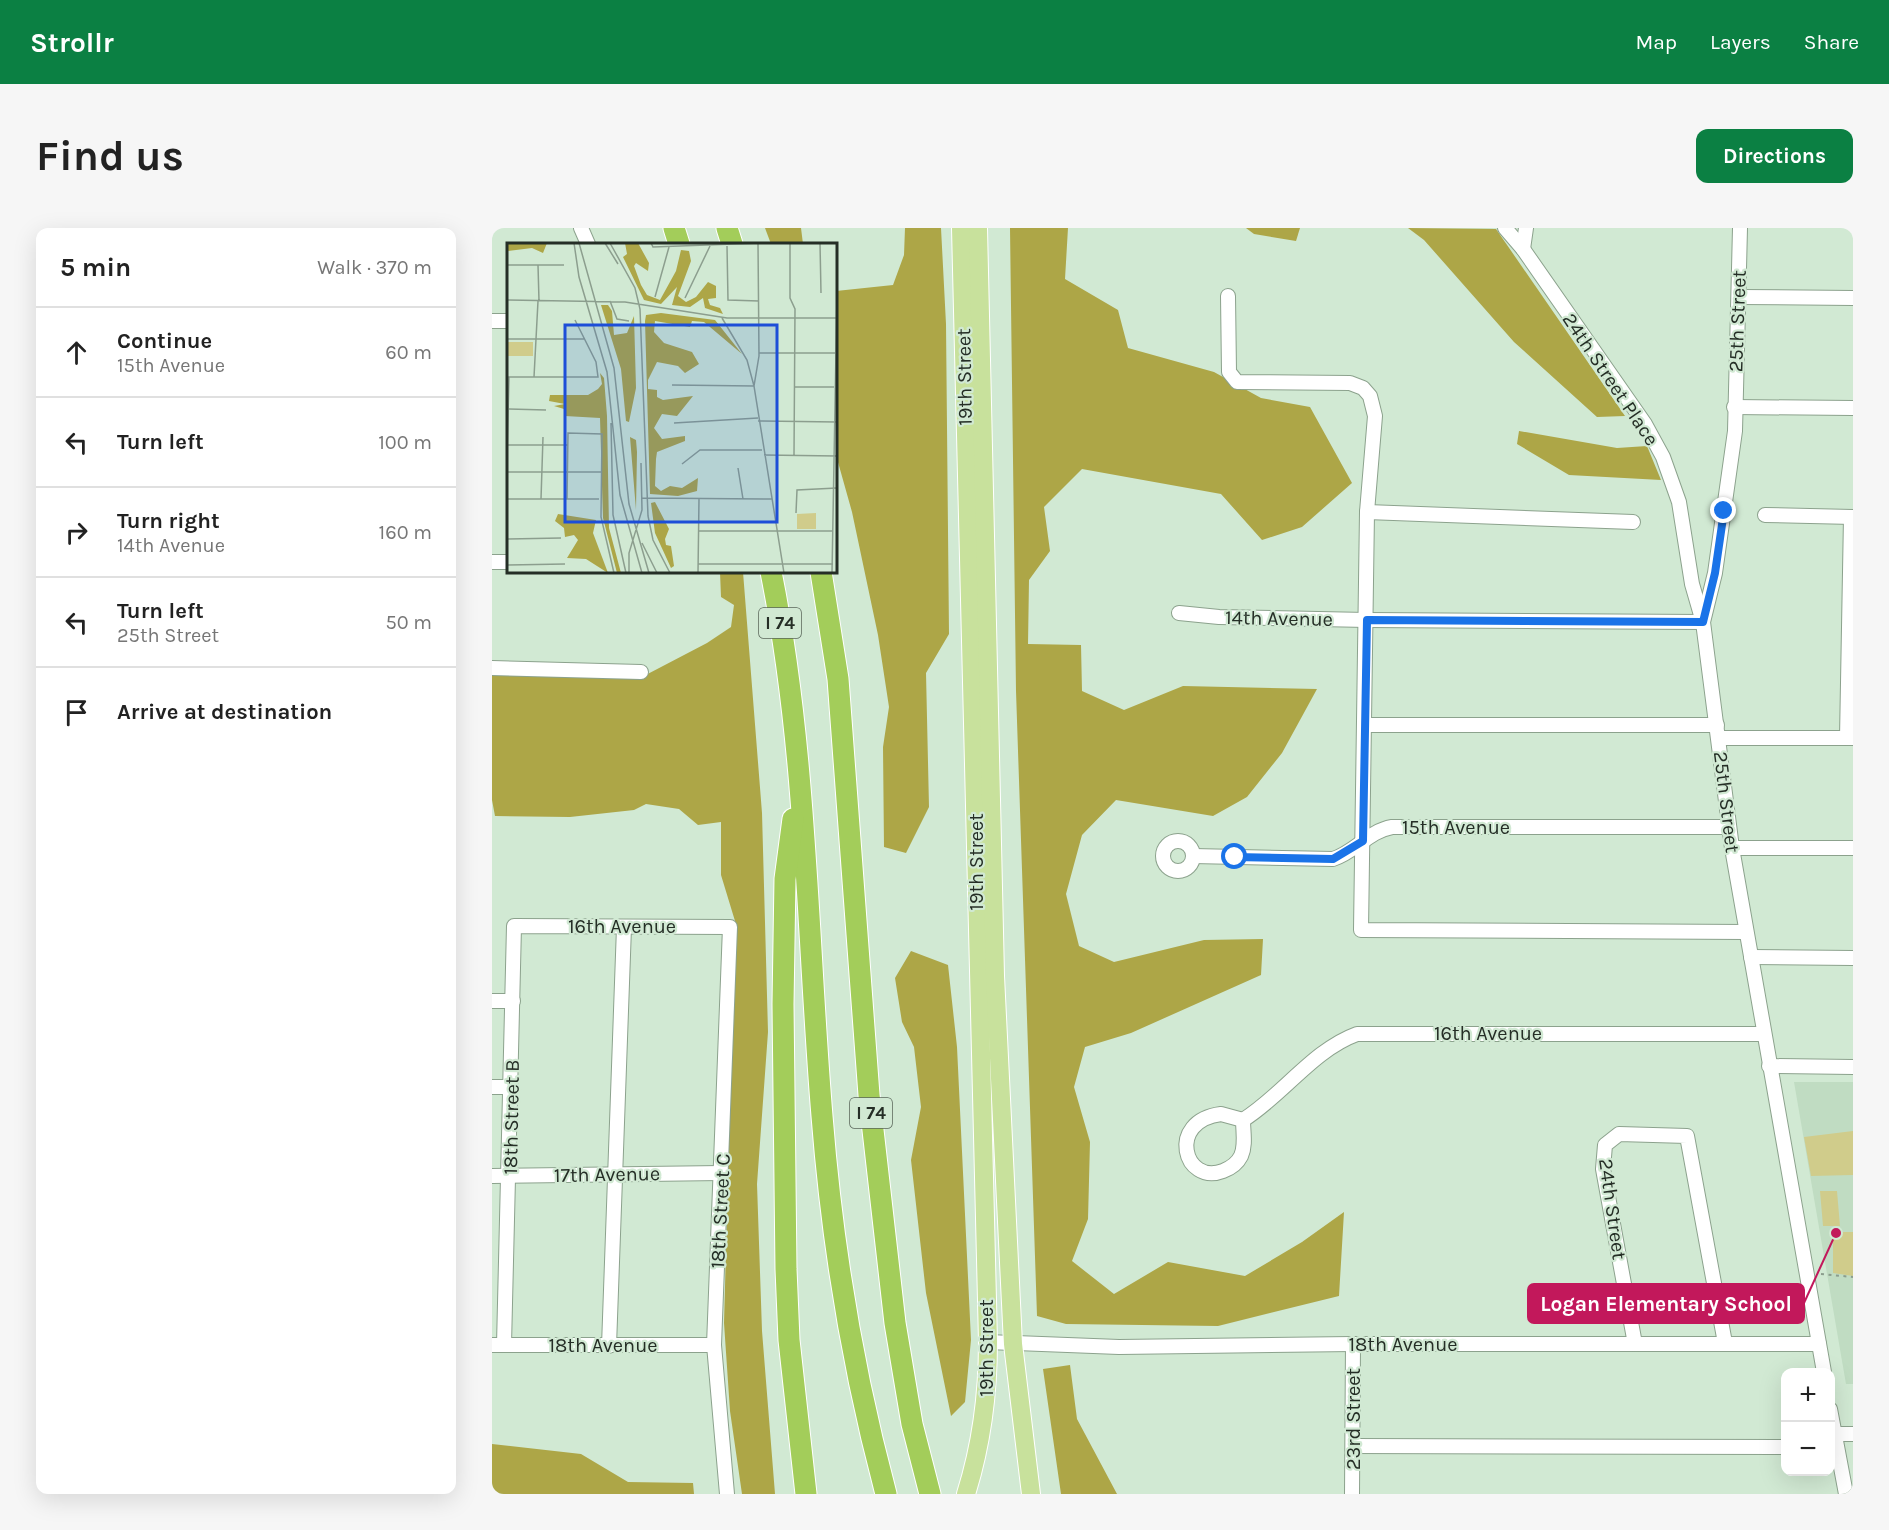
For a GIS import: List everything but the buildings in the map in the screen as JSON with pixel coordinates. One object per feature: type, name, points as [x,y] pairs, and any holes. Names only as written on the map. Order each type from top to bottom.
[{"type":"highway","points":[[674,228],[679,243]]},
{"type":"highway","points":[[727,228],[732,243]]},
{"type":"highway","name":"I 74","points":[[771,573],[799,774],[827,1169],[848,1323],[886,1494]]},
{"type":"highway","name":"I 74","points":[[821,573],[838,679],[869,1095],[895,1323],[912,1424],[932,1494]]},
{"type":"highway","points":[[799,774],[785,879],[783,1004],[789,1340],[806,1494]]},
{"type":"main road","name":"19th Street","points":[[961,228],[988,1342],[985,1419],[966,1494]]},
{"type":"main road","name":"19th Street","points":[[978,228],[994,976],[1013,1344],[1031,1494]]},
{"type":"street","points":[[581,228],[588,243]]},
{"type":"street","name":"24th Street Place","points":[[1504,228],[1523,249],[1645,424],[1663,458],[1679,502],[1692,584],[1703,622]]},
{"type":"street","points":[[1523,249],[1526,228]]},
{"type":"street","name":"25th Street","points":[[1740,228],[1735,431],[1715,573],[1703,622],[1732,848],[1823,1368]]},
{"type":"street","points":[[1228,296],[1229,372],[1237,382],[1350,384],[1363,388],[1370,396],[1375,416],[1367,512],[1361,930],[1746,932]]},
{"type":"street","points":[[1738,297],[1853,298]]},
{"type":"street","points":[[1734,407],[1853,408]]},
{"type":"street","points":[[1367,512],[1633,522]]},
{"type":"street","points":[[1365,725],[1718,731],[1850,738],[1852,517],[1765,515]]},
{"type":"street","name":"14th Avenue","points":[[1179,613],[1219,617],[1367,620],[1703,622]]},
{"type":"street","points":[[492,668],[641,672]]},
{"type":"street","name":"15th Avenue","points":[[1193,856],[1333,859],[1382,829],[1392,827],[1729,827]]},
{"type":"street","points":[[1732,848],[1853,848]]},
{"type":"street","name":"16th Avenue","points":[[514,926],[730,927]]},
{"type":"street","name":"18th Street B","points":[[498,1345],[499,1260],[510,1176],[514,926]]},
{"type":"street","points":[[609,1346],[624,927]]},
{"type":"street","name":"18th Street C","points":[[727,1494],[714,1345],[730,927]]},
{"type":"street","points":[[1751,957],[1853,958]]},
{"type":"street","points":[[492,1001],[513,1001]]},
{"type":"street","name":"16th Avenue","points":[[1243,1120],[1259,1110],[1338,1042],[1358,1034],[1763,1034]]},
{"type":"street","points":[[1769,1066],[1853,1067]]},
{"type":"street","points":[[492,1087],[511,1087]]},
{"type":"street","points":[[1221,1114],[1243,1120],[1241,1155],[1230,1169],[1216,1174],[1203,1172],[1188,1157],[1185,1143],[1192,1126],[1199,1121],[1221,1114]]},
{"type":"street","name":"24th Street","points":[[1635,1344],[1603,1169],[1605,1145],[1619,1134],[1687,1136],[1725,1343]]},
{"type":"street","name":"17th Avenue","points":[[492,1176],[722,1173]]},
{"type":"street","name":"18th Avenue","points":[[988,1342],[1119,1347],[1353,1344],[1819,1344]]},
{"type":"street","name":"23rd Street","points":[[1352,1494],[1353,1344]]},
{"type":"street","name":"18th Avenue","points":[[498,1345],[714,1345]]},
{"type":"street","points":[[1835,1443],[1853,1434]]},
{"type":"street","points":[[1353,1446],[1781,1447]]},
{"type":"street","points":[[1835,1447],[1846,1494]]},
{"type":"path","points":[[1806,1275],[1853,1277]]},
{"type":"shaded area","points":[[765,228],[801,228],[803,243],[771,243]]},
{"type":"shaded area","points":[[905,228],[941,228],[946,324],[949,634],[926,673],[929,807],[906,853],[884,847],[883,747],[889,707],[878,635],[852,512],[837,459],[837,291],[893,285],[904,255]]},
{"type":"shaded area","points":[[1010,228],[1068,228],[1065,279],[1118,310],[1128,348],[1214,372],[1261,398],[1310,407],[1352,483],[1302,527],[1262,540],[1221,494],[1082,469],[1044,507],[1050,551],[1029,580],[1028,644],[1081,645],[1082,691],[1124,710],[1183,686],[1317,689],[1282,753],[1247,797],[1213,816],[1116,800],[1082,835],[1066,894],[1079,946],[1114,962],[1204,940],[1263,939],[1261,975],[1131,1033],[1085,1047],[1074,1087],[1090,1142],[1088,1219],[1072,1261],[1114,1294],[1168,1262],[1245,1276],[1302,1242],[1344,1212],[1339,1296],[1218,1326],[1066,1324],[1037,1316],[1016,691]]},
{"type":"shaded area","points":[[1246,228],[1300,228],[1296,241],[1254,234]]},
{"type":"shaded area","points":[[1408,228],[1496,229],[1625,416],[1597,417],[1514,342],[1424,240]]},
{"type":"shaded area","points":[[1519,431],[1617,448],[1647,446],[1661,480],[1569,475],[1517,444]]},
{"type":"shaded area","points":[[720,573],[743,573],[762,813],[768,1032],[757,1184],[762,1331],[775,1494],[742,1494],[730,1411],[724,1323],[735,921],[721,875],[721,822],[698,825],[679,809],[646,804],[634,810],[570,817],[495,816],[492,800],[492,675],[640,678],[707,643],[731,627],[734,605],[721,597]]},
{"type":"shaded area","points":[[911,951],[948,965],[957,1047],[971,1340],[965,1402],[951,1416],[926,1293],[911,1160],[921,1107],[914,1047],[902,1022],[895,978]]},
{"type":"shaded area","points":[[1794,1082],[1853,1082],[1853,1384],[1846,1384]]},
{"type":"shaded area","points":[[1853,1131],[1853,1175],[1811,1176],[1804,1137]]},
{"type":"shaded area","points":[[1820,1191],[1837,1191],[1840,1226],[1823,1226]]},
{"type":"shaded area","points":[[1833,1232],[1853,1232],[1853,1276],[1833,1273]]},
{"type":"shaded area","points":[[1070,1365],[1077,1419],[1117,1494],[1061,1494],[1043,1369]]},
{"type":"shaded area","points":[[492,1444],[581,1454],[628,1482],[693,1483],[694,1494],[492,1494]]},
{"type":"place","name":"Logan Elementary School","points":[[1836,1233]]},
{"type":"route","points":[[1235,857],[1333,859],[1340,857],[1363,841],[1367,620],[1703,622],[1715,573],[1724,511]]}]
